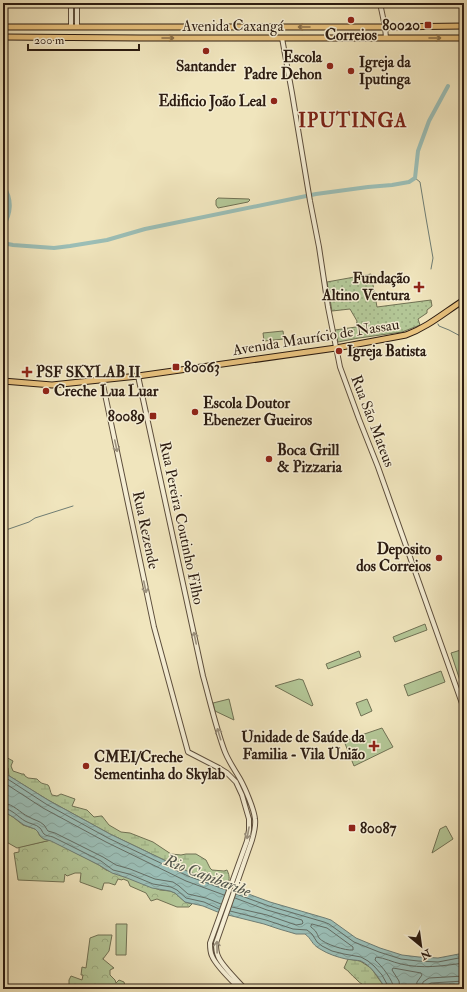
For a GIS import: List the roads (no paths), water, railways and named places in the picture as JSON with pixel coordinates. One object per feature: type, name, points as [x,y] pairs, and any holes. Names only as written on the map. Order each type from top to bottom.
[{"type":"main road","name":"Avenida Caxangá","points":[[3,27],[464,26]]},
{"type":"main road","name":"Avenida Caxangá","points":[[3,37],[464,38]]},
{"type":"main road","name":"Avenida Maurício de Nassau","points":[[3,382],[52,385],[90,382],[336,348],[406,335],[424,327],[464,300]]},
{"type":"street","points":[[71,3],[74,27]]},
{"type":"street","points":[[74,27],[77,3]]},
{"type":"street","points":[[380,3],[386,38]]},
{"type":"street","name":"Rua São Mateus","points":[[282,38],[319,247],[328,307],[340,367],[380,472],[464,708]]},
{"type":"street","name":"Rua Pereira Coutinho Filho","points":[[138,376],[212,712],[225,753],[240,778],[244,795]]},
{"type":"street","name":"Rua Rezende","points":[[102,380],[154,627],[188,752],[227,773]]},
{"type":"street","points":[[227,773],[232,773],[234,770]]},
{"type":"street","points":[[227,773],[236,782],[254,813],[255,829],[216,943],[216,950],[218,958],[245,989]]},
{"type":"street","points":[[240,989],[212,958],[210,943],[249,830],[249,819],[244,795]]},
{"type":"water","name":"Rio Capibaribe","points":[[3,772],[48,800],[110,834],[189,872],[270,902],[331,920],[356,938],[380,948],[402,955],[419,957],[438,958],[464,953],[464,984],[431,987],[428,989],[386,989],[369,966],[361,961],[343,958],[320,949],[305,934],[296,934],[185,902],[175,893],[170,891],[152,888],[112,873],[51,841],[44,839],[35,829],[24,825],[3,811]]},
{"type":"waterway","points":[[3,243],[54,248],[70,246],[107,240],[145,229],[316,194],[409,182],[415,178],[418,151],[429,121],[448,86]]},
{"type":"waterway","points":[[415,178],[420,182],[433,258],[431,269]]},
{"type":"waterway","points":[[3,185],[10,201],[8,217],[3,227]]},
{"type":"waterway","points":[[438,324],[439,326],[464,338]]},
{"type":"waterway","points":[[3,531],[29,522],[35,518],[73,506]]},
{"type":"place","name":"Correios","points":[[351,20]]},
{"type":"place","name":"80020","points":[[428,25]]},
{"type":"place","name":"Santander","points":[[206,51]]},
{"type":"place","name":"Escola Padre Dehon","points":[[330,66]]},
{"type":"place","name":"Igreja da Iputinga","points":[[351,71]]},
{"type":"place","name":"Edificio João Leal","points":[[274,101]]},
{"type":"place","name":"Fundação Altino Ventura","points":[[419,287]]},
{"type":"place","name":"Igreja Batista","points":[[339,351]]},
{"type":"place","name":"80063","points":[[176,367]]},
{"type":"place","name":"PSF SKYLAB II","points":[[27,372]]},
{"type":"place","name":"Creche Lua Luar","points":[[46,391]]},
{"type":"place","name":"Escola Doutor Ebenezer Gueiros","points":[[195,412]]},
{"type":"place","name":"80089","points":[[153,416]]},
{"type":"place","name":"Boca Grill & Pizzaria","points":[[269,459]]},
{"type":"place","name":"Deposito dos Correios","points":[[439,558]]},
{"type":"place","name":"Unidade de Saúde da Familia - Vila União","points":[[374,746]]},
{"type":"place","name":"CMEI/Creche Sementinha do Skylab","points":[[86,766]]},
{"type":"place","name":"80087","points":[[352,828]]},
{"type":"district","name":"IPUTINGA","points":[[353,120]]}]
